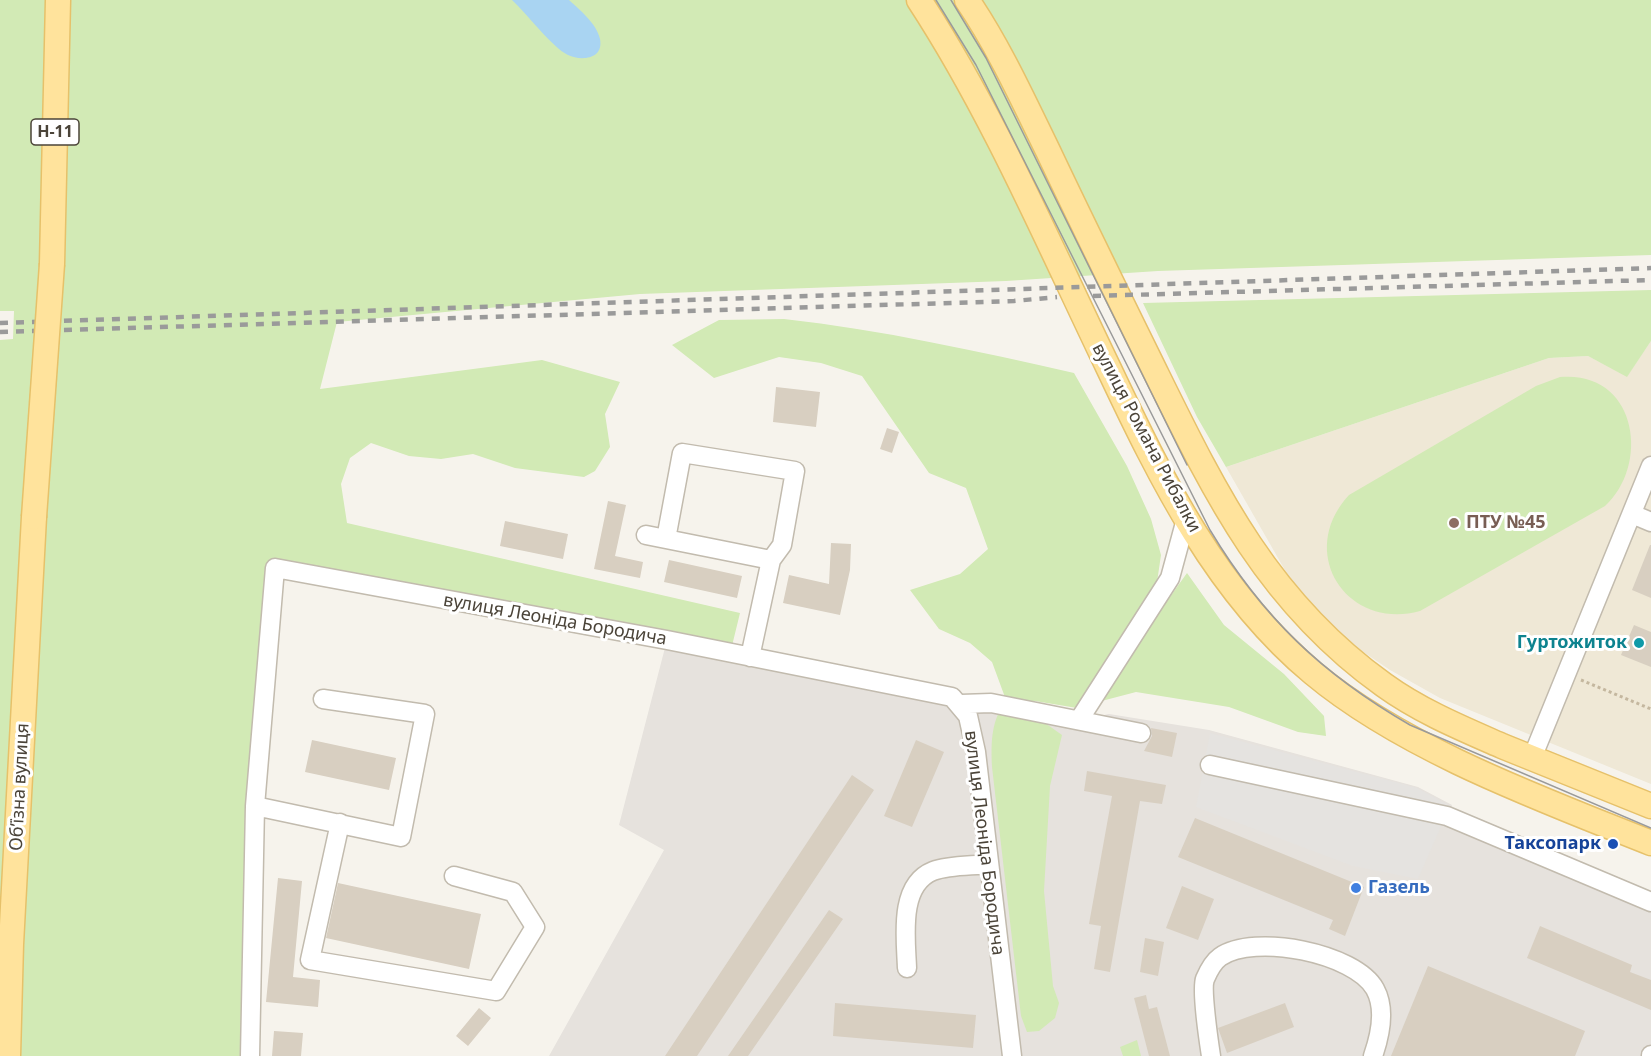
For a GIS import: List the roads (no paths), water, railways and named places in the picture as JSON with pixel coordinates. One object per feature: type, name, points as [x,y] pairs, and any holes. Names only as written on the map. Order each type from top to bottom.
[{"type":"main road","name":"Обʼїзна вулиця","points":[[8,1056],[6,942],[52,264],[58,0]]},
{"type":"main road","name":"вулиця Романа Рибалки","points":[[919,0],[977,97],[1135,425],[1186,519],[1250,610],[1281,644],[1313,673],[1388,725],[1522,789],[1651,843]]},
{"type":"main road","name":"вулиця Романа Рибалки","points":[[967,0],[1018,90],[1203,468],[1267,573],[1318,630],[1384,686],[1455,726],[1651,807]]},
{"type":"street","points":[[666,539],[682,453],[795,471],[782,545],[771,560],[750,657]]},
{"type":"street","points":[[1532,758],[1651,466]]},
{"type":"street","points":[[1632,514],[1651,522]]},
{"type":"street","points":[[1079,720],[1170,578],[1186,519]]},
{"type":"street","points":[[646,535],[771,560]]},
{"type":"street","name":"вулиця Леоніда Бородича","points":[[250,1056],[255,806],[275,568],[952,697],[961,704],[968,716],[976,752],[1012,1056]]},
{"type":"street","points":[[255,806],[401,837],[425,714],[323,699]]},
{"type":"street","points":[[961,704],[991,702],[1141,733]]},
{"type":"street","points":[[1210,765],[1447,816],[1651,902]]},
{"type":"street","points":[[340,823],[310,960],[496,991],[535,927],[513,892],[454,876]]},
{"type":"street","points":[[907,968],[905,933],[908,905],[913,889],[925,875],[935,870],[988,864]]},
{"type":"street","points":[[1211,1056],[1203,983],[1209,969],[1220,957],[1244,948],[1267,946],[1334,960],[1354,968],[1370,982],[1376,991],[1380,1011],[1380,1026],[1372,1056]]},
{"type":"water","points":[[512,0],[569,0],[588,18],[598,33],[600,46],[598,51],[595,55],[584,58],[568,55],[547,38]]},
{"type":"tram line","points":[[936,0],[976,65],[1210,530],[1230,562],[1273,617],[1322,664],[1378,706],[1410,725],[1651,828]]},
{"type":"tram line","points":[[951,0],[986,58],[1187,465]]},
{"type":"railway","points":[[0,323],[1651,268]]},
{"type":"railway","points":[[1093,296],[1651,280]]},
{"type":"railway","points":[[0,332],[1014,301],[1057,297]]},
{"type":"place","name":"ПТУ №45","points":[[1454,523]]},
{"type":"place","name":"Гуртожиток","points":[[1639,643]]},
{"type":"place","name":"Таксопарк","points":[[1613,844]]},
{"type":"place","name":"Газель","points":[[1356,888]]}]
